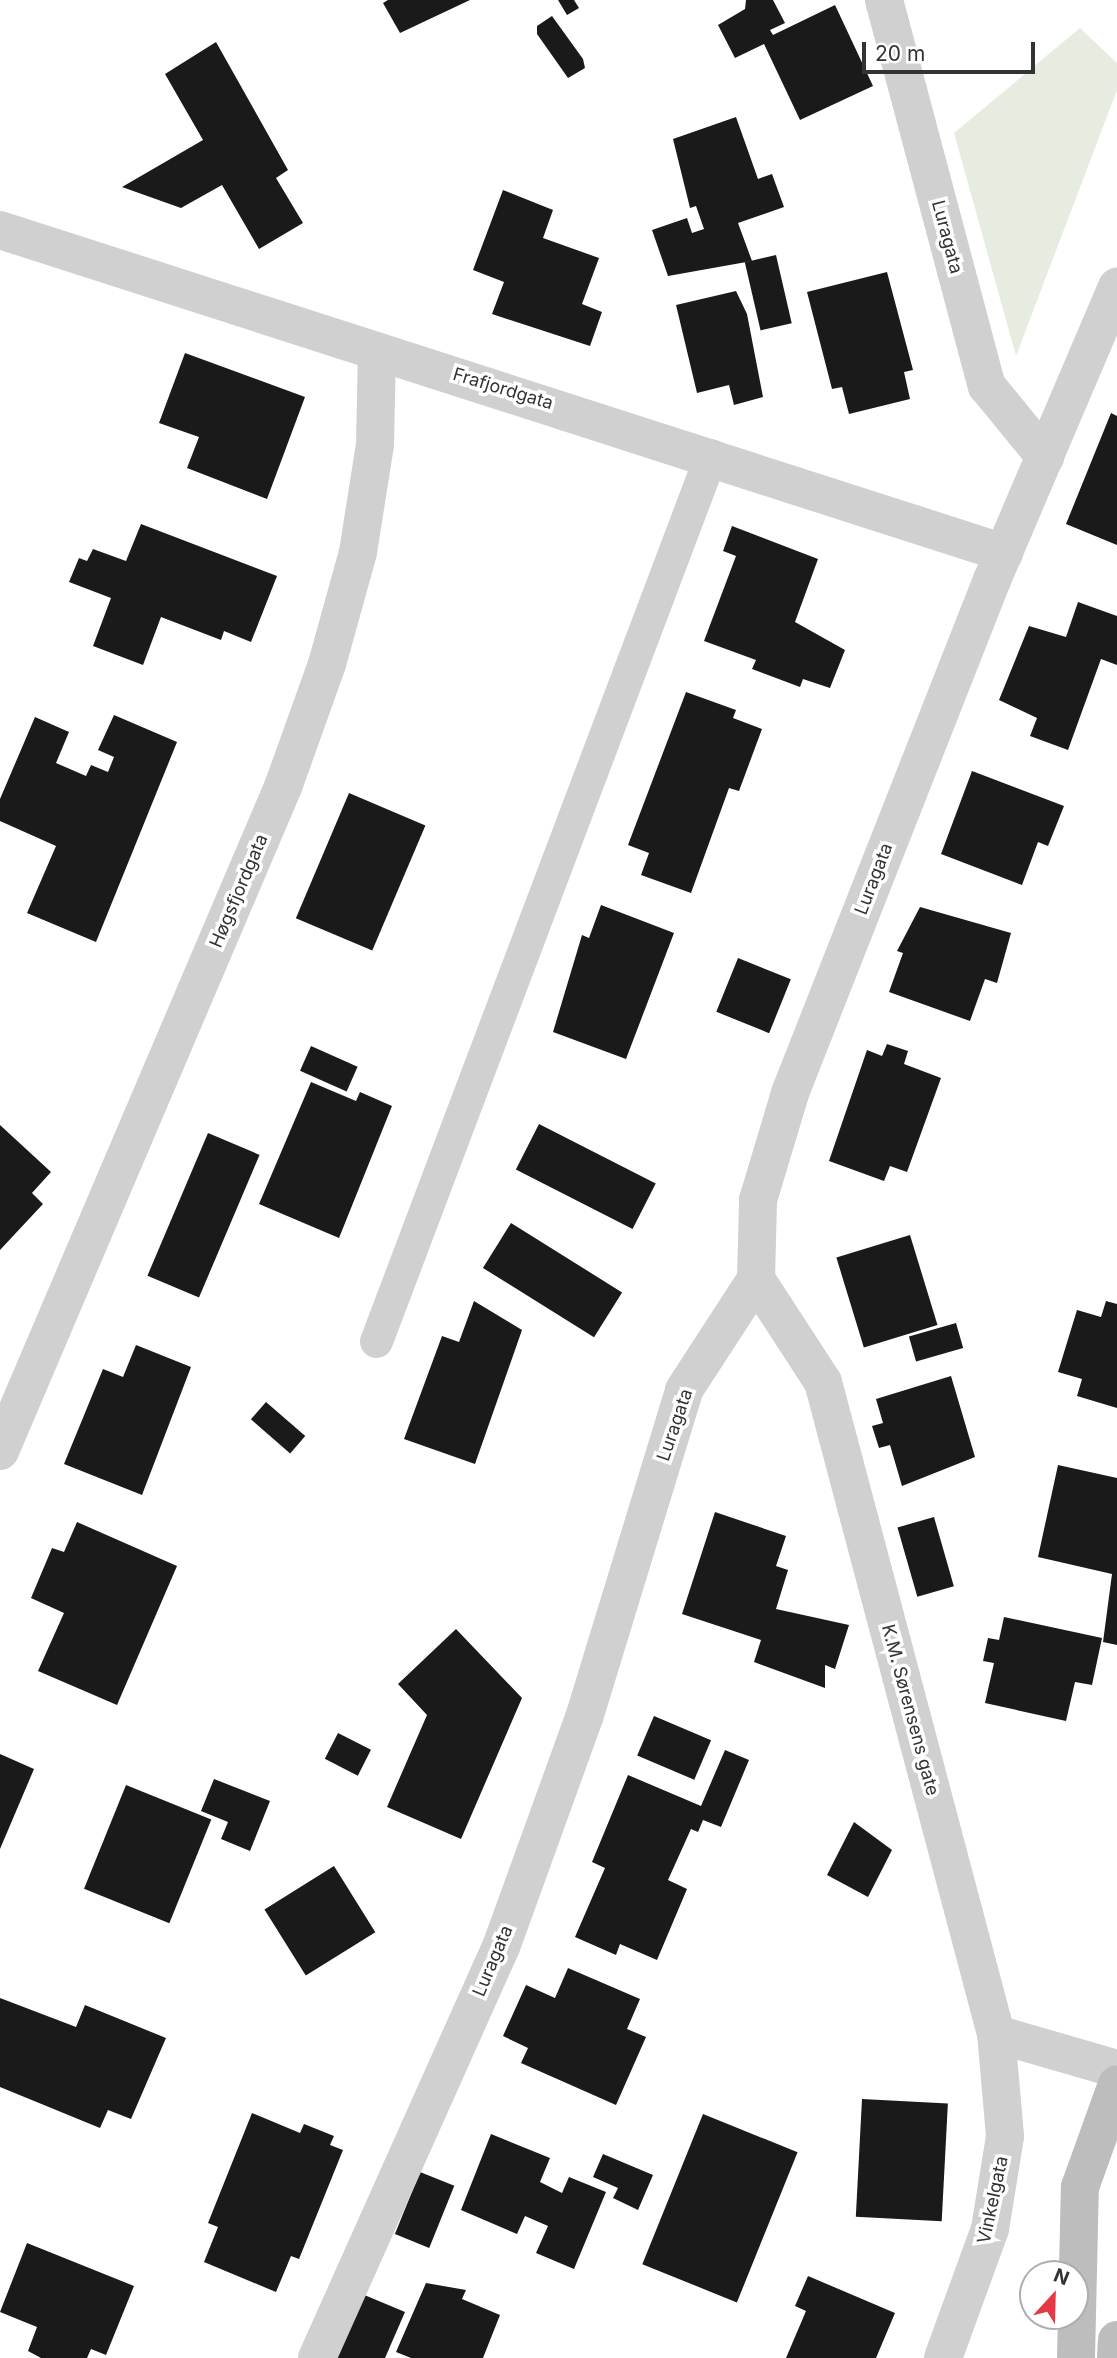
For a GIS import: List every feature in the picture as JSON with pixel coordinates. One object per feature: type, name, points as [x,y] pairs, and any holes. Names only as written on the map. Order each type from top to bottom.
[{"type":"street","name":"Luragata","points":[[884,0],[988,386],[1045,457]]},
{"type":"street","name":"Frafjordgata","points":[[0,230],[377,353],[711,455],[1004,553]]},
{"type":"street","name":"Luragata","points":[[317,2358],[501,1947],[584,1718],[684,1390],[756,1279],[758,1200],[790,1093],[1004,553],[1117,287]]},
{"type":"street","name":"Høgsfjordgata","points":[[0,1451],[10,1397],[283,787],[327,664],[358,552],[375,445],[377,353]]},
{"type":"street","name":"K.M. Sørensens gate","points":[[756,1279],[823,1382],[996,2034]]},
{"type":"street","points":[[996,2034],[1117,2069]]},
{"type":"street","name":"Vinkelgata","points":[[943,2358],[990,2229],[1005,2136],[996,2034]]},
{"type":"street","points":[[1076,2358],[1080,2187],[1117,2084]]},
{"type":"street","points":[[1116,2358],[1117,2340]]},
{"type":"lane","points":[[376,1341],[711,455]]},
{"type":"shaded area","points":[[1080,28],[1117,63],[1117,90],[1016,356],[954,133]]},
{"type":"building","points":[[388,0],[470,0],[400,33],[383,3]]},
{"type":"building","points":[[558,0],[574,0],[579,8],[567,15]]},
{"type":"building","points":[[746,0],[773,0],[785,23],[770,30],[773,35],[835,5],[873,86],[800,120],[764,44],[735,58],[718,25],[745,9]]},
{"type":"building","points":[[552,16],[583,59],[585,68],[568,78],[537,34],[537,26]]},
{"type":"building","points":[[216,42],[288,170],[276,178],[303,223],[259,249],[222,185],[181,208],[122,187],[203,140],[165,74]]},
{"type":"building","points":[[736,117],[758,179],[772,174],[784,207],[738,223],[752,261],[668,276],[652,230],[687,218],[692,233],[704,229],[696,206],[690,208],[673,139]]},
{"type":"building","points":[[503,190],[553,210],[543,238],[599,258],[582,304],[602,312],[590,346],[492,314],[504,282],[473,270]]},
{"type":"building","points":[[776,255],[792,323],[761,330],[745,262]]},
{"type":"building","points":[[887,272],[913,370],[904,372],[910,399],[849,414],[842,387],[832,389],[807,292]]},
{"type":"building","points":[[736,291],[747,314],[763,397],[734,405],[729,385],[697,393],[676,305]]},
{"type":"building","points":[[185,353],[305,397],[267,499],[187,468],[199,437],[159,423]]},
{"type":"building","points":[[1111,413],[1117,416],[1117,545],[1066,524]]},
{"type":"building","points":[[141,524],[277,576],[251,642],[224,631],[221,640],[161,617],[143,665],[93,646],[111,598],[69,582],[79,558],[87,561],[93,549],[126,561]]},
{"type":"building","points":[[732,526],[818,559],[795,622],[845,650],[830,688],[803,679],[800,687],[752,669],[756,660],[704,641],[736,556],[723,551]]},
{"type":"building","points":[[1078,602],[1117,616],[1117,665],[1101,659],[1068,750],[1030,736],[1037,718],[999,700],[1029,626],[1066,637]]},
{"type":"building","points":[[686,692],[736,710],[733,718],[762,729],[739,791],[729,788],[691,893],[641,875],[649,853],[628,845]]},
{"type":"building","points":[[114,715],[177,742],[96,942],[27,913],[56,846],[0,821],[0,799],[35,717],[69,732],[56,763],[86,776],[91,765],[108,772],[114,757],[98,750]]},
{"type":"building","points":[[972,771],[1064,806],[1048,846],[1038,842],[1022,885],[941,854]]},
{"type":"building","points":[[349,793],[425,825],[372,951],[296,918]]},
{"type":"building","points":[[601,905],[674,933],[626,1059],[553,1032],[582,935],[589,938]]},
{"type":"building","points":[[920,907],[1011,933],[997,983],[985,979],[970,1021],[889,992],[903,953],[897,951]]},
{"type":"building","points":[[738,958],[791,979],[769,1033],[716,1012]]},
{"type":"building","points":[[887,1044],[908,1051],[904,1064],[941,1078],[907,1172],[890,1166],[884,1181],[829,1161],[867,1050],[882,1056]]},
{"type":"building","points":[[311,1046],[358,1067],[347,1091],[300,1071]]},
{"type":"building","points":[[311,1082],[356,1101],[360,1092],[392,1106],[339,1238],[259,1204]]},
{"type":"building","points":[[539,1124],[656,1183],[633,1229],[516,1169]]},
{"type":"building","points":[[0,1125],[51,1172],[32,1193],[43,1204],[0,1250]]},
{"type":"building","points":[[208,1133],[260,1155],[199,1298],[147,1276]]},
{"type":"building","points":[[511,1223],[622,1292],[594,1337],[483,1268]]},
{"type":"building","points":[[910,1235],[937,1325],[864,1347],[836,1258]]},
{"type":"building","points":[[474,1301],[522,1330],[475,1464],[404,1439],[442,1336],[459,1342]]},
{"type":"building","points":[[1106,1301],[1117,1304],[1117,1408],[1077,1396],[1082,1379],[1058,1372],[1077,1310],[1101,1317]]},
{"type":"building","points":[[956,1323],[963,1348],[916,1361],[909,1337]]},
{"type":"building","points":[[136,1345],[191,1367],[142,1495],[64,1464],[103,1369],[123,1377]]},
{"type":"building","points":[[951,1376],[975,1457],[902,1486],[890,1445],[879,1448],[872,1426],[883,1423],[876,1399]]},
{"type":"building","points":[[266,1402],[305,1436],[290,1453],[251,1419]]},
{"type":"building","points":[[1058,1465],[1117,1478],[1117,1645],[1103,1642],[1112,1574],[1038,1557]]},
{"type":"building","points":[[715,1512],[786,1536],[776,1566],[788,1570],[776,1609],[849,1625],[835,1669],[825,1665],[825,1688],[754,1662],[761,1640],[682,1614]]},
{"type":"building","points":[[934,1517],[954,1586],[917,1597],[897,1527]]},
{"type":"building","points":[[77,1522],[177,1566],[117,1705],[38,1671],[64,1613],[31,1598],[52,1548],[64,1552]]},
{"type":"building","points":[[1004,1617],[1102,1638],[1092,1685],[1075,1682],[1066,1721],[985,1703],[994,1663],[983,1661],[988,1638],[999,1640]]},
{"type":"building","points":[[456,1629],[522,1698],[461,1839],[387,1807],[427,1715],[398,1684]]},
{"type":"building","points":[[654,1716],[711,1740],[694,1780],[637,1756]]},
{"type":"building","points":[[338,1733],[371,1750],[358,1776],[325,1759]]},
{"type":"building","points":[[725,1750],[749,1760],[721,1827],[703,1820],[698,1832],[691,1829],[668,1880],[687,1889],[657,1960],[620,1944],[616,1955],[575,1937],[605,1868],[592,1862],[628,1775],[701,1806]]},
{"type":"building","points":[[0,1754],[34,1769],[0,1849]]},
{"type":"building","points":[[214,1779],[270,1801],[250,1851],[221,1839],[228,1822],[201,1811]]},
{"type":"building","points":[[126,1785],[211,1819],[169,1923],[84,1889]]},
{"type":"building","points":[[854,1822],[892,1850],[868,1897],[827,1875]]},
{"type":"building","points":[[334,1866],[375,1932],[306,1976],[264,1909]]},
{"type":"building","points":[[568,1968],[640,1999],[627,2029],[646,2037],[616,2105],[521,2063],[528,2048],[503,2036],[526,1985],[555,1998]]},
{"type":"building","points":[[0,1998],[76,2027],[85,2005],[166,2038],[131,2119],[108,2110],[100,2128],[0,2087]]},
{"type":"building","points":[[862,2099],[948,2104],[942,2221],[856,2217]]},
{"type":"building","points":[[252,2113],[300,2133],[304,2124],[334,2136],[330,2145],[343,2150],[299,2259],[291,2256],[276,2292],[204,2262],[218,2227],[208,2223]]},
{"type":"building","points":[[703,2114],[798,2152],[737,2302],[642,2264]]},
{"type":"building","points":[[491,2134],[550,2158],[540,2182],[562,2193],[569,2177],[606,2192],[574,2269],[536,2253],[548,2226],[525,2216],[517,2234],[461,2210]]},
{"type":"building","points":[[603,2154],[653,2175],[638,2210],[613,2198],[618,2188],[593,2177]]},
{"type":"building","points":[[420,2172],[454,2186],[429,2248],[395,2234]]},
{"type":"building","points":[[27,2243],[134,2286],[106,2355],[91,2349],[87,2358],[41,2358],[28,2351],[37,2327],[0,2312]]},
{"type":"building","points":[[808,2276],[895,2313],[876,2358],[786,2358],[806,2311],[795,2306]]},
{"type":"building","points":[[426,2283],[466,2290],[462,2299],[500,2315],[483,2358],[411,2358],[396,2352]]},
{"type":"building","points":[[362,2294],[405,2312],[385,2358],[335,2358]]}]
